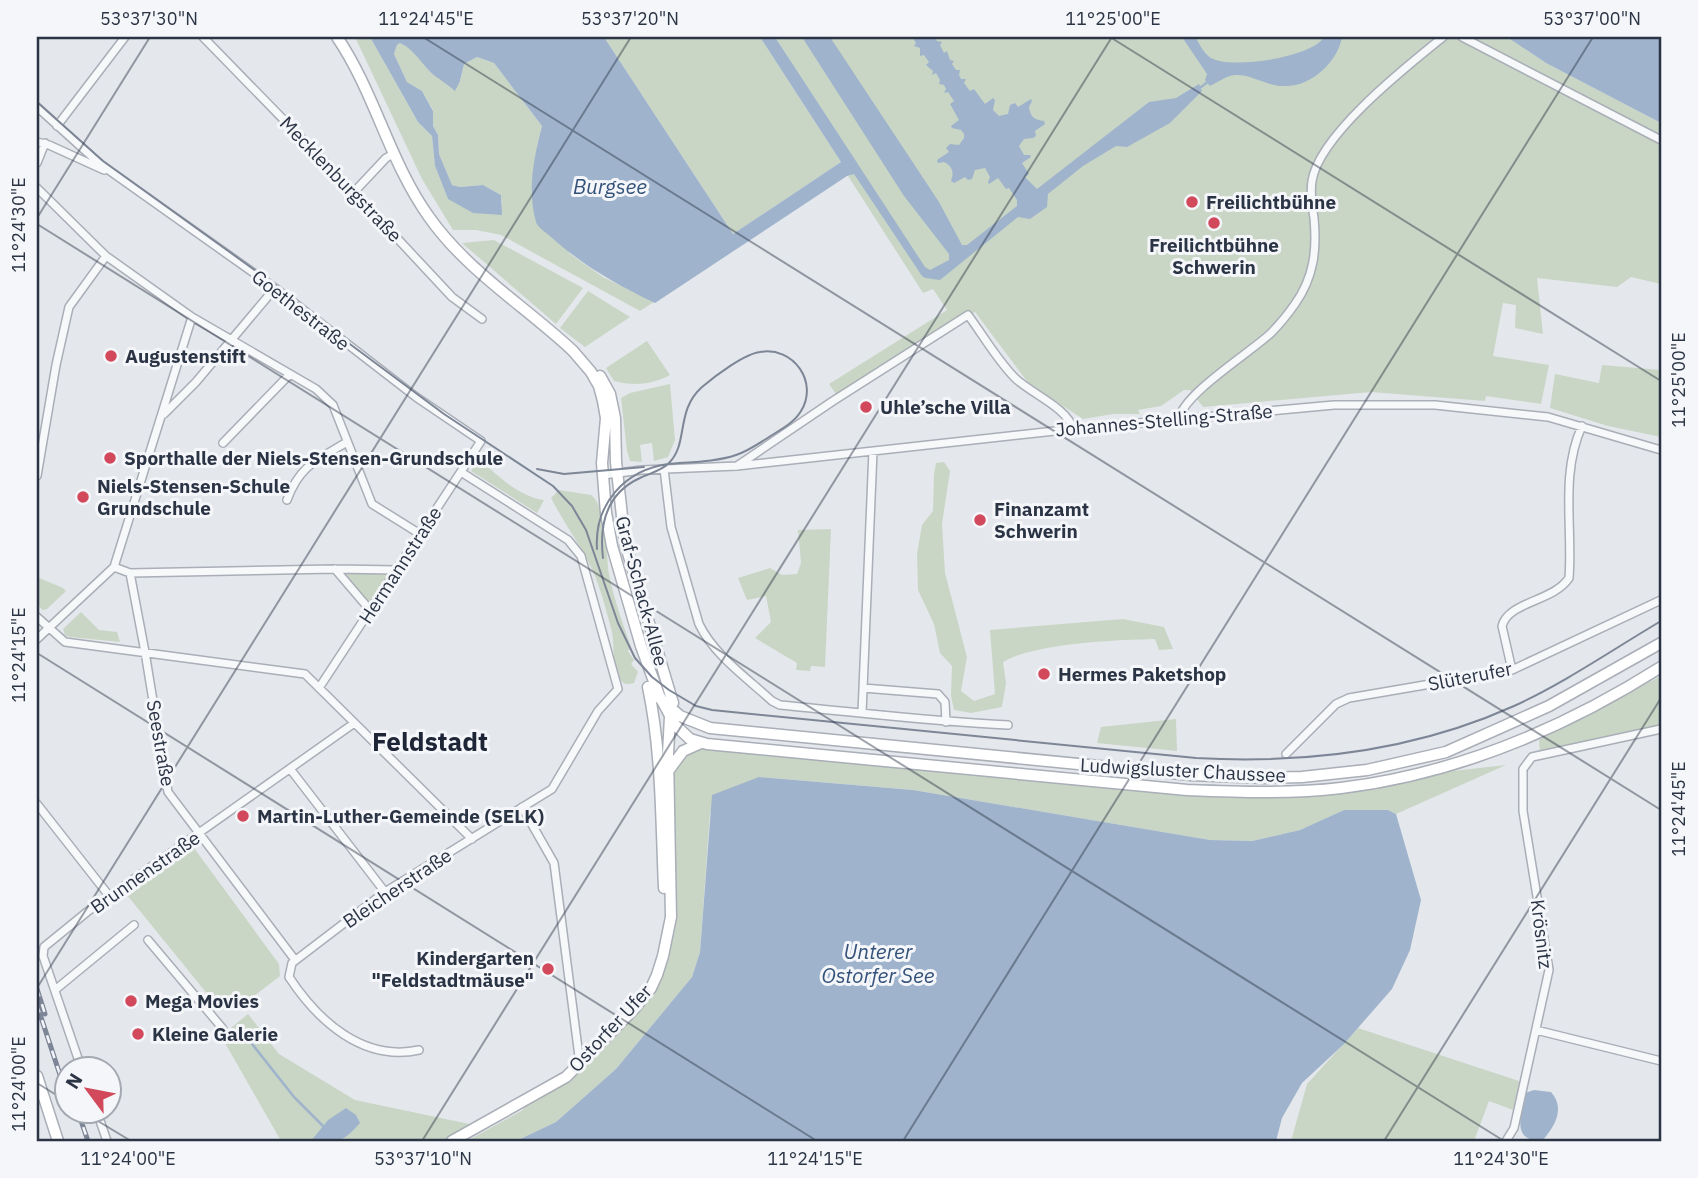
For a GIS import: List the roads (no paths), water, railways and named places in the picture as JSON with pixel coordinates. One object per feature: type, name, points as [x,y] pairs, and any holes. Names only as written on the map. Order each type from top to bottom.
[{"type":"street","points":[[57,126],[125,37]]},
{"type":"street","name":"Mecklenburgstraße","points":[[203,37],[452,297],[482,318]]},
{"type":"street","name":"Graf-Schack-Allee","points":[[337,37],[355,66],[393,154],[429,217],[452,245],[490,281],[589,361],[610,394],[615,418],[617,473],[625,543],[671,708]]},
{"type":"street","points":[[1180,419],[1180,412],[1194,396],[1270,334],[1296,302],[1310,275],[1315,256],[1312,179],[1326,150],[1356,113],[1443,37]]},
{"type":"street","points":[[1462,37],[1661,140]]},
{"type":"street","name":"Goethestraße","points":[[37,107],[100,164],[275,288],[416,397],[481,441]]},
{"type":"street","points":[[37,134],[41,143],[37,163]]},
{"type":"street","name":"Goethestraße","points":[[41,143],[121,178]]},
{"type":"street","points":[[354,192],[393,154]]},
{"type":"street","points":[[37,188],[107,256],[192,317],[316,389],[333,405],[372,504],[420,534]]},
{"type":"street","points":[[37,476],[69,307],[107,256]]},
{"type":"street","points":[[161,418],[232,342],[275,288]]},
{"type":"street","points":[[737,466],[832,401],[968,315],[1015,378],[1062,413],[1073,429]]},
{"type":"street","points":[[37,639],[114,567],[192,317]]},
{"type":"street","name":"Graf-Schack-Allee","points":[[559,338],[583,362],[598,386],[606,418],[603,475],[612,546],[642,646],[655,716]]},
{"type":"street","points":[[223,443],[290,374]]},
{"type":"street","name":"Johannes-Stelling-Straße","points":[[603,475],[737,466],[1073,429],[1311,407],[1383,404],[1486,409],[1548,417],[1661,450]]},
{"type":"street","points":[[1512,670],[1502,625],[1504,618],[1510,612],[1554,594],[1569,578],[1569,477],[1572,455],[1582,426]]},
{"type":"street","name":"Hermannstraße","points":[[319,688],[481,441]]},
{"type":"street","points":[[287,500],[294,480],[310,464],[348,442]]},
{"type":"street","points":[[862,713],[873,451]]},
{"type":"street","points":[[664,469],[675,543],[705,637],[772,701],[780,705],[946,722],[1009,725]]},
{"type":"street","name":"Bleicherstraße","points":[[296,960],[385,892],[552,789],[598,711],[618,689],[581,556],[576,547],[461,472]]},
{"type":"street","points":[[114,567],[130,573],[397,570]]},
{"type":"street","points":[[335,569],[370,610]]},
{"type":"street","name":"Seestraße","points":[[130,573],[168,792],[296,960]]},
{"type":"street","name":"Slüterufer","points":[[1286,754],[1336,704],[1349,698],[1512,670],[1661,600]]},
{"type":"street","points":[[37,617],[65,642],[305,674],[472,839]]},
{"type":"street","name":"Ludwigsluster Chaussee","points":[[649,689],[671,708],[710,729],[1191,775],[1264,778],[1339,774],[1446,752],[1549,706],[1661,643]]},
{"type":"street","name":"Graf-Schack-Allee","points":[[642,646],[682,732],[701,743]]},
{"type":"street","name":"Ludwigsluster Chaussee","points":[[701,743],[1187,790],[1265,792],[1340,788],[1397,779],[1487,754],[1558,724],[1661,669]]},
{"type":"street","points":[[863,688],[938,694],[945,702],[946,722]]},
{"type":"street","name":"Graf-Schack-Allee","points":[[649,689],[668,736]]},
{"type":"street","name":"Ostorfer Ufer","points":[[452,1141],[548,1088],[580,1065],[634,1009],[650,988],[661,965],[671,917],[668,736],[671,708]]},
{"type":"street","name":"Ostorfer Ufer","points":[[655,716],[667,934]]},
{"type":"street","name":"Brunnenstraße","points":[[78,1056],[43,956],[44,947],[87,912],[353,724]]},
{"type":"street","points":[[668,736],[710,729]]},
{"type":"street","name":"Krösnitz","points":[[1506,1141],[1514,1128],[1549,970],[1523,811],[1521,773],[1532,757],[1661,729]]},
{"type":"street","name":"Ostorfer Ufer","points":[[658,756],[668,736]]},
{"type":"street","points":[[668,774],[683,751],[701,743]]},
{"type":"street","points":[[291,770],[385,892]]},
{"type":"street","points":[[37,804],[110,897]]},
{"type":"street","points":[[522,807],[554,863],[580,1065]]},
{"type":"street","points":[[55,990],[134,925]]},
{"type":"street","points":[[148,940],[223,1029]]},
{"type":"street","points":[[296,960],[290,968],[289,977],[306,1002],[342,1035],[369,1048],[402,1054],[419,1050]]},
{"type":"street","points":[[1536,1030],[1661,1061]]},
{"type":"street","points":[[37,1076],[58,1141]]},
{"type":"water","name":"Burgsee","points":[[370,37],[604,37],[733,234],[841,162],[760,37],[775,37],[925,267],[930,270],[949,260],[949,254],[904,196],[802,37],[830,37],[939,202],[962,245],[967,245],[1017,206],[1017,200],[998,178],[989,184],[990,177],[985,168],[975,170],[972,179],[965,177],[954,183],[951,181],[951,168],[944,162],[938,163],[937,160],[949,152],[946,148],[950,144],[959,145],[964,134],[961,130],[952,128],[959,120],[950,104],[954,101],[948,92],[944,93],[946,89],[939,84],[936,73],[932,75],[933,71],[926,65],[929,62],[924,55],[920,56],[920,48],[914,46],[916,43],[912,37],[934,37],[942,42],[940,45],[944,53],[947,51],[950,60],[954,61],[952,64],[956,70],[960,70],[961,79],[966,79],[964,83],[970,91],[974,89],[985,104],[993,98],[993,110],[999,116],[1008,114],[1010,105],[1015,103],[1018,107],[1031,99],[1030,113],[1045,124],[1035,131],[1036,136],[1024,139],[1019,146],[1024,155],[1031,157],[1022,163],[1029,174],[1025,177],[1037,189],[1149,102],[1176,98],[1199,84],[1202,91],[1170,123],[1127,147],[1116,146],[1083,166],[1048,194],[1047,207],[1030,219],[1018,217],[940,280],[922,276],[854,174],[847,176],[655,303],[588,265],[537,224],[533,210],[532,186],[542,126],[494,63],[477,57],[464,64],[455,91],[430,72],[406,46],[400,43],[397,45],[394,54],[407,82],[422,91],[433,111],[439,154],[452,185],[483,185],[501,195],[502,215],[473,213],[448,199],[435,166],[432,136],[418,122]]},
{"type":"water","points":[[1182,37],[1195,37],[1211,58],[1236,63],[1289,56],[1317,44],[1324,37],[1342,37],[1329,64],[1303,83],[1277,85],[1235,75],[1210,86],[1205,80],[1207,74]]},
{"type":"water","points":[[1507,37],[1661,37],[1661,123],[1546,63]]},
{"type":"water","name":"Unterer Ostorfer See","points":[[759,777],[913,790],[1210,840],[1252,841],[1300,830],[1344,810],[1388,810],[1396,814],[1421,900],[1410,950],[1392,989],[1343,1045],[1302,1083],[1282,1118],[1276,1141],[516,1141],[556,1122],[616,1069],[692,977],[700,952],[712,795]]},
{"type":"water","points":[[1534,1090],[1551,1092],[1558,1105],[1557,1118],[1542,1141],[1525,1136],[1520,1125],[1525,1093]]},
{"type":"water","points":[[346,1108],[356,1115],[360,1123],[353,1130],[338,1140],[311,1141],[328,1120]]},
{"type":"waterway","points":[[1201,87],[1209,81]]},
{"type":"waterway","points":[[245,1035],[294,1097],[323,1126]]},
{"type":"tram line","points":[[37,102],[103,161],[277,286],[327,327],[444,414],[553,486],[572,506],[586,530],[618,623],[635,658],[652,677],[696,706],[712,710],[1196,758],[1277,759],[1317,756],[1398,744],[1476,721],[1552,687],[1661,621]]},
{"type":"tram line","points":[[597,549],[597,533],[607,504],[615,492],[638,473],[652,468],[668,464],[703,461],[720,459],[740,453],[795,419],[806,400],[805,378],[800,368],[783,355],[760,352],[730,366],[702,387],[688,406],[679,446],[669,463],[666,466],[659,470],[629,484],[613,501],[602,533],[603,558]]},
{"type":"tram line","points":[[537,469],[564,474],[644,467]]},
{"type":"railway","points":[[37,989],[45,1014]]},
{"type":"railway","points":[[37,1005],[54,1056]]},
{"type":"railway","points":[[83,1126],[88,1141]]},
{"type":"place","name":"Freilichtbühne","points":[[1192,202]]},
{"type":"place","name":"Freilichtbühne Schwerin","points":[[1214,223]]},
{"type":"place","name":"Augustenstift","points":[[111,356]]},
{"type":"place","name":"Uhle’sche Villa","points":[[866,407]]},
{"type":"place","name":"Sporthalle der Niels-Stensen-Grundschule","points":[[110,458]]},
{"type":"place","name":"Niels-Stensen-Schule Grundschule","points":[[83,497]]},
{"type":"place","name":"Finanzamt Schwerin","points":[[980,520]]},
{"type":"place","name":"Hermes Paketshop","points":[[1044,674]]},
{"type":"place","name":"Martin-Luther-Gemeinde (SELK)","points":[[243,816]]},
{"type":"place","name":"Kindergarten \"Feldstadtmäuse\"","points":[[548,969]]},
{"type":"place","name":"Mega Movies","points":[[131,1001]]},
{"type":"place","name":"Kleine Galerie","points":[[138,1034]]},
{"type":"district","name":"Feldstadt","points":[[430,742]]}]
